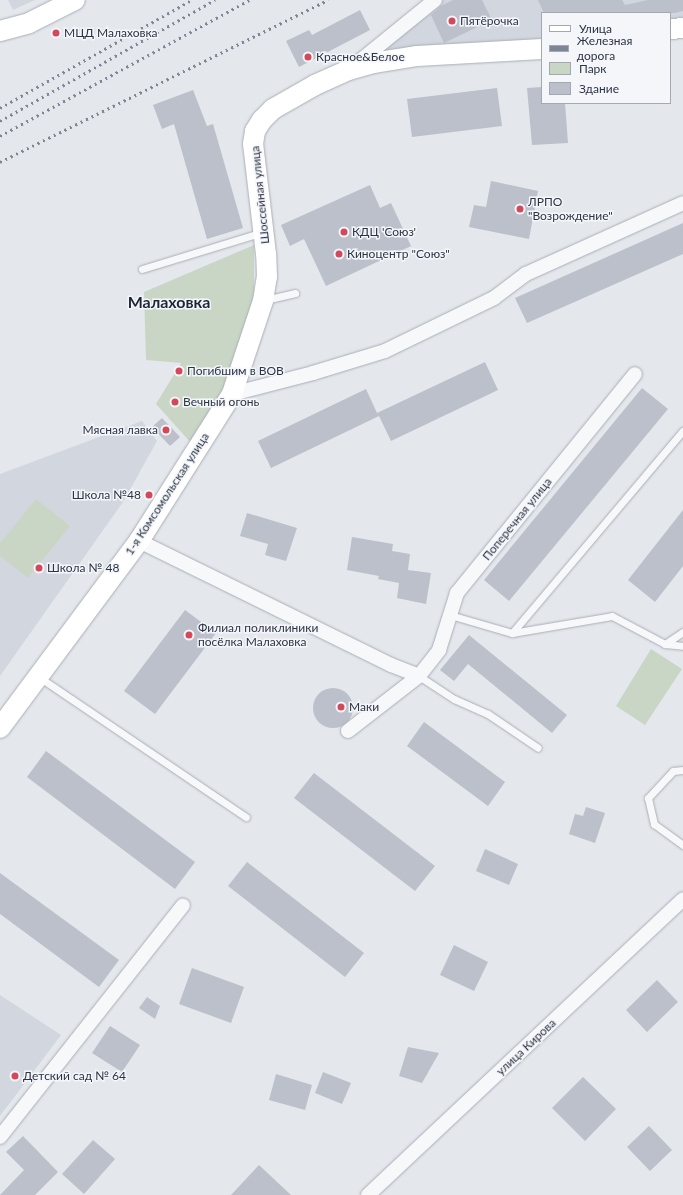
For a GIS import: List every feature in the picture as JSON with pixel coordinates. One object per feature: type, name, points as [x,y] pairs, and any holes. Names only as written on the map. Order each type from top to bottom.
[{"type":"main road","points":[[0,31],[29,23],[75,0]]},
{"type":"main road","points":[[671,29],[683,28]]},
{"type":"main road","name":"Шоссейная улица","points":[[232,394],[263,301],[267,278],[266,254],[253,144],[256,131],[262,120],[273,109],[315,85],[349,70],[394,59],[541,49]]},
{"type":"main road","name":"1-я Комсомольская улица","points":[[0,728],[139,541],[232,394]]},
{"type":"street","points":[[349,70],[435,0]]},
{"type":"street","points":[[232,394],[313,373],[385,351],[494,298],[526,274],[683,203]]},
{"type":"street","name":"Поперечная улица","points":[[348,731],[419,676],[439,650],[457,593],[635,374]]},
{"type":"street","points":[[139,541],[391,665],[419,676]]},
{"type":"street","name":"улица Кирова","points":[[368,1195],[683,899]]},
{"type":"street","points":[[0,1137],[183,905]]},
{"type":"lane","points":[[142,269],[263,232]]},
{"type":"lane","points":[[263,301],[295,293]]},
{"type":"lane","points":[[512,633],[683,431]]},
{"type":"lane","points":[[450,615],[512,633],[612,616],[665,644],[683,646]]},
{"type":"lane","points":[[665,644],[683,632]]},
{"type":"lane","points":[[39,676],[246,817]]},
{"type":"lane","points":[[419,676],[454,698],[488,714],[538,748]]},
{"type":"lane","points":[[683,770],[673,771],[648,798],[654,824],[683,845]]},
{"type":"shaded area","points":[[8,0],[35,0],[13,10]]},
{"type":"shaded area","points":[[440,0],[683,0],[683,22],[671,23],[671,12],[541,12],[541,41],[377,51]]},
{"type":"shaded area","name":"Школа № 48","points":[[142,421],[157,441],[123,502],[0,676],[0,474]]},
{"type":"shaded area","name":"Детский сад № 64","points":[[0,995],[61,1035],[0,1116]]},
{"type":"green space","points":[[254,245],[254,295],[226,388],[192,444],[156,404],[181,363],[146,360],[144,292]]},
{"type":"green space","points":[[36,499],[70,526],[28,578],[0,556],[0,543]]},
{"type":"green space","points":[[651,649],[682,669],[645,725],[616,706]]},
{"type":"building","points":[[453,0],[482,0],[492,20],[444,43],[431,15],[441,6]]},
{"type":"building","points":[[538,0],[622,0],[625,5],[648,0],[683,0],[683,11],[675,13],[544,12]]},
{"type":"building","points":[[360,10],[370,30],[299,67],[286,41],[309,30],[312,35]]},
{"type":"building","points":[[541,87],[541,104],[565,104],[568,143],[532,145],[527,88]]},
{"type":"building","points":[[497,88],[502,126],[412,137],[407,99]]},
{"type":"building","points":[[193,90],[207,126],[213,124],[243,228],[207,239],[174,124],[162,129],[153,105]]},
{"type":"building","points":[[491,181],[538,191],[529,239],[469,227],[474,205],[486,207]]},
{"type":"building","name":"КДЦ 'Союз'","points":[[370,185],[380,208],[391,203],[411,246],[326,286],[304,239],[290,246],[281,225]]},
{"type":"building","points":[[683,223],[683,254],[527,323],[515,298]]},
{"type":"building","points":[[485,362],[498,390],[391,441],[379,416],[271,468],[258,441],[366,389],[377,413]]},
{"type":"building","points":[[642,388],[668,409],[509,601],[484,580]]},
{"type":"building","points":[[162,418],[180,437],[170,446],[152,427]]},
{"type":"building","points":[[683,510],[683,566],[655,602],[628,580]]},
{"type":"building","points":[[247,513],[297,528],[286,561],[265,555],[268,544],[240,536]]},
{"type":"building","points":[[352,537],[393,544],[392,551],[410,554],[408,570],[431,573],[426,604],[397,598],[399,583],[378,579],[379,576],[347,570]]},
{"type":"building","points":[[185,610],[216,633],[155,714],[124,691]]},
{"type":"building","points":[[469,635],[567,715],[552,733],[468,664],[454,681],[440,670]]},
{"type":"building","points":[[333,688],[341,690],[347,694],[351,700],[353,708],[351,716],[347,722],[341,726],[333,728],[325,726],[319,722],[315,716],[313,708],[315,700],[319,694],[325,690]]},
{"type":"building","points":[[424,722],[505,782],[488,806],[407,746]]},
{"type":"building","points":[[46,751],[195,862],[175,889],[27,777]]},
{"type":"building","points":[[314,773],[435,866],[415,891],[294,798]]},
{"type":"building","points":[[586,807],[605,813],[595,843],[569,834],[575,814],[583,816]]},
{"type":"building","points":[[485,849],[518,864],[509,885],[476,871]]},
{"type":"building","points":[[247,862],[364,953],[345,977],[228,886]]},
{"type":"building","points":[[0,873],[119,960],[99,987],[0,914]]},
{"type":"building","points":[[454,945],[488,962],[474,991],[440,975]]},
{"type":"building","points":[[192,968],[244,987],[231,1023],[179,1004]]},
{"type":"building","points":[[657,980],[678,1002],[647,1032],[626,1010]]},
{"type":"building","points":[[147,997],[160,1006],[155,1019],[139,1008]]},
{"type":"building","points":[[110,1026],[140,1045],[122,1072],[92,1053]]},
{"type":"building","points":[[408,1047],[439,1053],[422,1083],[399,1076]]},
{"type":"building","points":[[323,1072],[351,1083],[342,1104],[315,1093]]},
{"type":"building","points":[[276,1074],[312,1085],[305,1110],[269,1100]]},
{"type":"building","points":[[583,1077],[616,1109],[585,1141],[552,1108]]},
{"type":"building","points":[[649,1126],[672,1150],[650,1171],[627,1147]]},
{"type":"building","points":[[23,1136],[58,1172],[35,1195],[0,1195],[24,1170],[6,1152]]},
{"type":"building","points":[[93,1140],[115,1159],[84,1194],[62,1174]]},
{"type":"building","points":[[259,1165],[291,1195],[231,1195]]},
{"type":"railway","points":[[0,108],[192,0]]},
{"type":"railway","points":[[0,121],[215,0]]},
{"type":"railway","points":[[0,136],[249,0]]},
{"type":"railway","points":[[0,162],[328,0]]},
{"type":"place","name":"Пятёрочка","points":[[452,21]]},
{"type":"place","name":"МЦД Малаховка","points":[[56,33]]},
{"type":"place","name":"Красное&Белое","points":[[308,57]]},
{"type":"place","name":"ЛРПО \"Возрождение\"","points":[[520,209]]},
{"type":"place","name":"КДЦ 'Союз'","points":[[344,232]]},
{"type":"place","name":"Киноцентр \"Союз\"","points":[[339,254]]},
{"type":"place","name":"Погибшим в ВОВ","points":[[179,371]]},
{"type":"place","name":"Вечный огонь","points":[[175,402]]},
{"type":"place","name":"Мясная лавка","points":[[166,430]]},
{"type":"place","name":"Школа №48","points":[[149,495]]},
{"type":"place","name":"Школа № 48","points":[[39,568]]},
{"type":"place","name":"Филиал поликлиники посёлка Малаховка","points":[[189,635]]},
{"type":"place","name":"Маки","points":[[341,707]]},
{"type":"place","name":"Детский сад № 64","points":[[15,1076]]},
{"type":"district","name":"Малаховка","points":[[169,302]]}]
